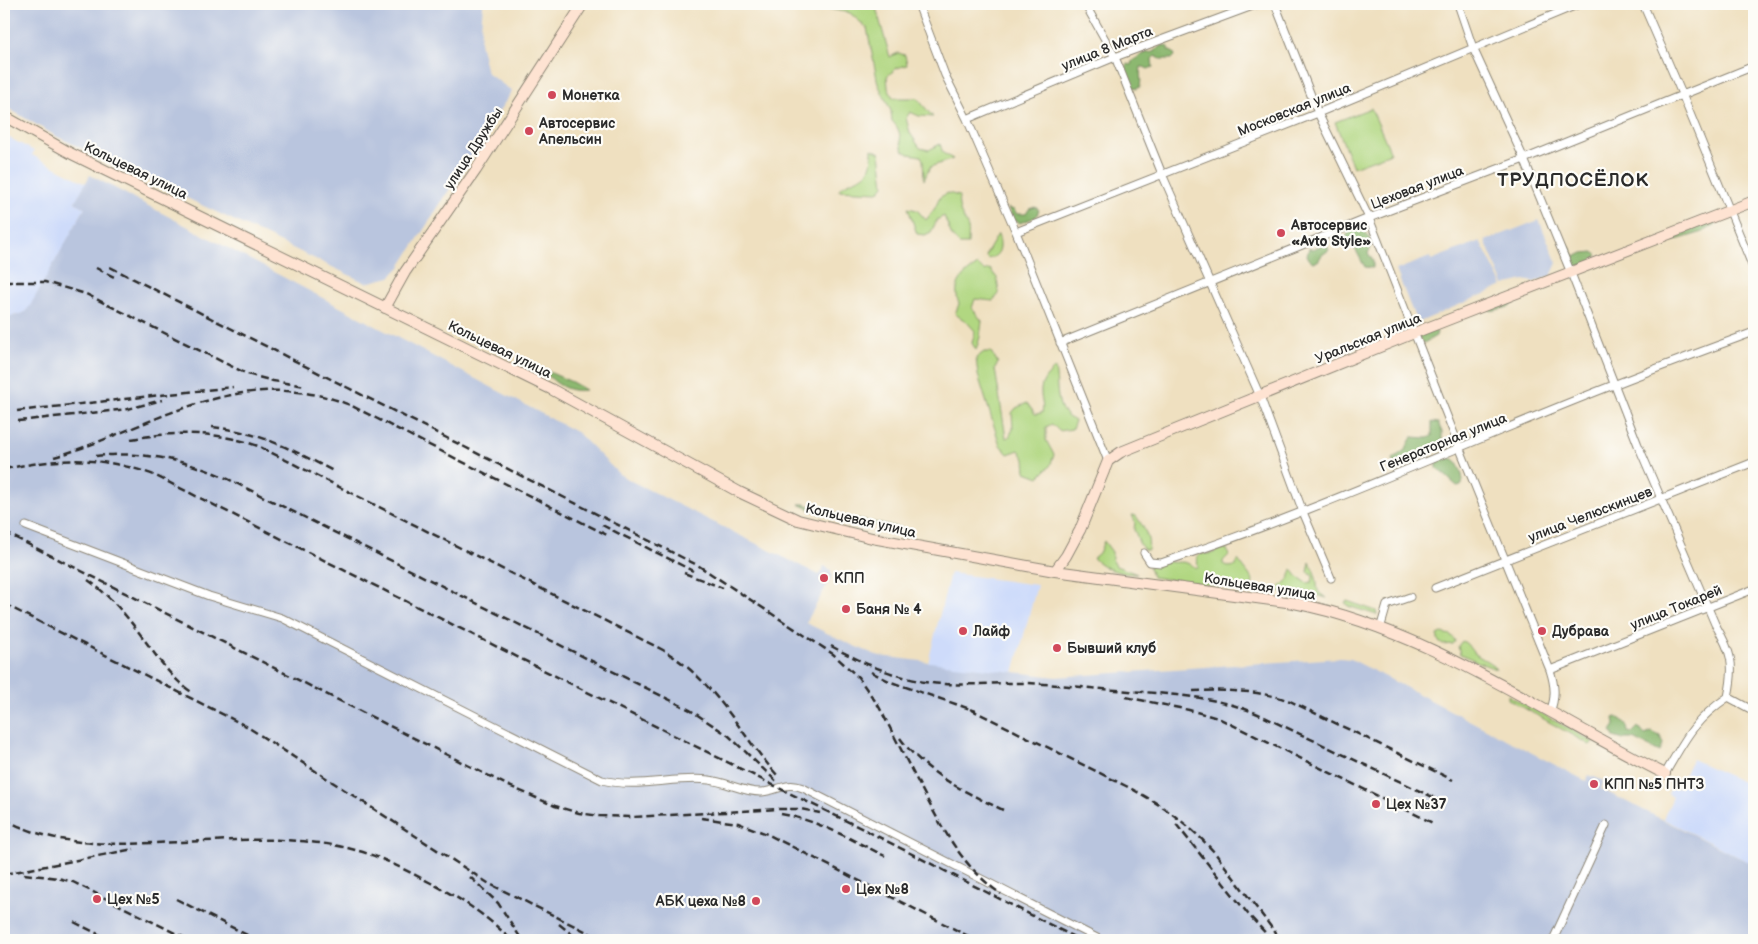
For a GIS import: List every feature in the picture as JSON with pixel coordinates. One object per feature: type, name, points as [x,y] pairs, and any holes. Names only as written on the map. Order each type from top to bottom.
[{"type":"street","name":"улица Дружбы","points":[[385,308],[406,272],[476,170],[583,4]]},
{"type":"street","points":[[918,4],[945,75],[968,119],[1016,232],[1108,461],[1080,530],[1066,556],[1055,571]]},
{"type":"street","points":[[1085,4],[1115,57],[1162,174],[1260,396],[1303,512],[1332,578]]},
{"type":"street","name":"улица 8 Марта","points":[[968,119],[1115,57],[1258,4]]},
{"type":"street","points":[[1275,4],[1318,113],[1369,218],[1550,670],[1555,690],[1550,712]]},
{"type":"street","points":[[1458,4],[1473,48],[1524,159],[1572,273],[1638,445],[1725,643],[1732,661],[1732,677],[1728,697],[1754,711]]},
{"type":"street","name":"Московская улица","points":[[1016,232],[1318,113],[1579,4]]},
{"type":"street","points":[[1643,4],[1754,270]]},
{"type":"street","name":"Цеховая улица","points":[[1060,343],[1369,218],[1524,159],[1754,66]]},
{"type":"street","name":"Кольцевая улица","points":[[4,116],[72,154],[559,393],[739,492],[798,520],[872,538],[1055,571],[1319,608],[1380,629],[1438,653],[1665,774],[1694,725],[1711,708],[1728,697]]},
{"type":"street","name":"Уральская улица","points":[[1108,461],[1121,452],[1414,333],[1754,201]]},
{"type":"street","name":"Генераторная улица","points":[[1144,553],[1150,562],[1161,563],[1231,540],[1460,449],[1615,384],[1754,332]]},
{"type":"street","name":"улица Челюскинцев","points":[[1435,588],[1754,462]]},
{"type":"street","points":[[26,526],[209,596],[282,618],[602,780],[627,784],[698,779],[710,780],[753,792],[762,792],[793,784],[1101,940]]},
{"type":"street","name":"улица Токарей","points":[[1550,670],[1754,589]]},
{"type":"street","points":[[1380,629],[1387,605],[1410,597]]},
{"type":"street","points":[[1553,940],[1606,825]]},
{"type":"shaded area","points":[[4,4],[483,4],[480,42],[487,73],[512,91],[400,267],[390,277],[366,283],[56,136],[4,106]]},
{"type":"shaded area","points":[[4,135],[34,151],[32,155],[86,183],[75,202],[85,208],[30,307],[19,315],[4,317]]},
{"type":"shaded area","points":[[90,175],[578,433],[619,474],[631,481],[819,575],[824,566],[831,570],[830,573],[833,574],[806,623],[854,646],[879,656],[1056,677],[1340,658],[1351,659],[1586,781],[1589,775],[1604,781],[1601,789],[1754,865],[1754,940],[4,940],[4,317],[19,315],[30,306],[85,208],[75,202]]},
{"type":"shaded area","points":[[1539,220],[1557,263],[1551,276],[1534,282],[1524,280],[1504,285],[1485,241]]},
{"type":"shaded area","points":[[1480,241],[1503,286],[1417,323],[1396,270],[1430,257],[1431,260]]},
{"type":"shaded area","points":[[950,573],[1037,585],[1014,673],[928,663]]},
{"type":"shaded area","points":[[1692,759],[1754,787],[1754,865],[1663,819],[1673,797],[1668,794],[1672,786],[1678,788]]},
{"type":"green space","points":[[816,4],[875,4],[890,57],[898,53],[905,55],[907,65],[897,68],[887,76],[888,88],[893,98],[917,98],[933,117],[919,116],[910,112],[906,118],[910,133],[920,148],[929,150],[940,144],[943,153],[953,159],[930,167],[924,180],[923,160],[921,156],[909,154],[903,150],[899,131],[892,121],[891,111],[878,84],[867,28],[850,13],[814,6]]},
{"type":"green space","points":[[1164,45],[1175,56],[1172,59],[1161,59],[1155,56],[1152,59],[1153,67],[1148,69],[1141,67],[1140,87],[1137,89],[1133,88],[1125,74],[1127,64],[1131,65],[1132,61],[1145,53],[1154,52]]},
{"type":"green space","points":[[1371,108],[1391,153],[1353,167],[1335,122]]},
{"type":"green space","points":[[872,149],[880,153],[884,185],[878,192],[838,190],[867,173],[872,160]]},
{"type":"green space","points":[[948,193],[959,196],[960,210],[968,228],[968,244],[959,244],[952,236],[944,216],[937,220],[931,232],[925,235],[917,234],[908,208],[917,210],[926,220],[940,197]]},
{"type":"green space","points":[[1035,207],[1039,210],[1036,217],[1020,223],[1013,221],[1008,208],[1014,210],[1017,214],[1026,214],[1029,209]]},
{"type":"green space","points":[[1714,220],[1715,225],[1703,232],[1670,242],[1667,241],[1667,238]]},
{"type":"green space","points":[[1361,226],[1370,239],[1371,245],[1368,253],[1373,261],[1373,268],[1365,267],[1355,249],[1346,242],[1345,238],[1352,228]]},
{"type":"green space","points":[[998,234],[1000,243],[998,253],[996,256],[988,259],[986,257],[987,253]]},
{"type":"green space","points":[[1562,242],[1568,244],[1575,257],[1583,253],[1594,252],[1597,256],[1595,260],[1574,268],[1571,266]]},
{"type":"green space","points":[[1322,245],[1327,246],[1329,250],[1318,261],[1313,262],[1307,255],[1309,248],[1313,249]]},
{"type":"green space","points":[[978,265],[984,271],[990,269],[997,278],[999,294],[993,301],[975,299],[972,308],[982,321],[976,350],[972,343],[975,331],[967,322],[955,314],[959,304],[957,291],[960,281],[967,272]]},
{"type":"green space","points":[[1513,299],[1517,301],[1509,307],[1491,311],[1489,309],[1492,306]]},
{"type":"green space","points":[[1434,330],[1437,332],[1436,336],[1424,343],[1421,342],[1419,336]]},
{"type":"green space","points":[[984,352],[991,352],[998,363],[995,369],[1006,438],[1009,437],[1013,429],[1012,413],[1016,408],[1027,403],[1035,414],[1042,413],[1042,385],[1055,368],[1060,404],[1066,415],[1075,421],[1072,429],[1059,431],[1052,424],[1046,427],[1046,440],[1054,455],[1050,466],[1039,477],[1026,472],[1025,459],[1019,450],[1008,454],[1000,445],[978,375],[976,358]]},
{"type":"green space","points":[[542,369],[586,390],[579,391],[561,386]]},
{"type":"green space","points":[[1432,422],[1438,423],[1442,432],[1442,441],[1417,457],[1394,463],[1393,459],[1405,450],[1412,437],[1428,438],[1432,436]]},
{"type":"green space","points":[[1440,459],[1454,459],[1458,465],[1462,474],[1462,485],[1457,486],[1437,468],[1437,462]]},
{"type":"green space","points":[[799,504],[850,518],[904,529],[894,529],[821,514]]},
{"type":"green space","points":[[1132,515],[1136,516],[1146,533],[1148,550],[1142,548],[1139,543],[1134,530],[1135,522]]},
{"type":"green space","points":[[1104,541],[1112,552],[1112,559],[1116,566],[1137,574],[1125,573],[1103,566],[1093,558],[1099,553]]},
{"type":"green space","points":[[1220,548],[1227,549],[1229,555],[1223,561],[1223,564],[1229,567],[1235,566],[1238,560],[1253,580],[1252,588],[1246,590],[1152,577],[1149,567],[1157,561],[1185,562],[1198,568],[1197,556],[1199,554],[1212,553]]},
{"type":"green space","points":[[1310,562],[1316,576],[1318,590],[1327,598],[1309,593],[1278,591],[1277,589],[1289,579],[1292,569],[1297,576],[1307,583],[1312,582],[1312,574],[1308,572]]},
{"type":"green space","points":[[1347,601],[1376,611],[1377,615],[1348,606],[1345,602]]},
{"type":"green space","points":[[1441,633],[1451,635],[1455,641],[1453,644],[1443,645],[1439,642],[1437,635]]},
{"type":"green space","points":[[1462,641],[1473,652],[1497,669],[1460,654],[1458,646]]},
{"type":"green space","points":[[1508,695],[1593,742],[1590,745],[1508,699]]},
{"type":"green space","points":[[1616,717],[1625,723],[1628,732],[1632,733],[1638,727],[1645,735],[1652,732],[1660,736],[1663,744],[1660,752],[1634,739],[1614,737],[1611,731],[1615,725],[1614,718]]},
{"type":"railway","points":[[110,267],[699,566],[833,654],[858,677],[878,705],[935,815],[953,844],[974,871],[1001,894]]},
{"type":"railway","points":[[96,268],[116,278]]},
{"type":"railway","points":[[4,282],[45,282],[86,294],[247,374],[273,381],[305,386]]},
{"type":"railway","points":[[17,411],[233,387]]},
{"type":"railway","points":[[54,457],[203,402],[265,391],[298,392],[331,398],[350,405],[607,535]]},
{"type":"railway","points":[[18,421],[128,409],[162,400]]},
{"type":"railway","points":[[212,427],[229,429],[260,437],[333,471]]},
{"type":"railway","points":[[131,439],[147,436],[195,434],[227,437],[258,446],[663,650],[682,663],[713,693],[778,776]]},
{"type":"railway","points":[[96,456],[130,455],[162,458],[178,461],[226,478],[690,710],[729,736],[778,783]]},
{"type":"railway","points":[[4,469],[43,462],[79,460],[116,464],[154,475],[869,832],[1080,940]]},
{"type":"railway","points":[[602,525],[693,571]]},
{"type":"railway","points":[[4,532],[509,786],[555,806],[579,813],[599,816],[632,817],[780,809],[801,809],[820,813]]},
{"type":"railway","points":[[684,573],[723,588]]},
{"type":"railway","points":[[88,580],[120,609],[167,670],[193,693]]},
{"type":"railway","points":[[4,604],[246,726],[488,883],[603,940]]},
{"type":"railway","points":[[831,646],[884,671],[932,683],[1048,684],[1171,694],[1224,703],[1258,714],[1443,802]]},
{"type":"railway","points":[[871,672],[891,682],[976,711]]},
{"type":"railway","points":[[1193,691],[1254,693],[1290,701],[1453,780]]},
{"type":"railway","points":[[1126,697],[1218,718],[1433,823]]},
{"type":"railway","points":[[970,709],[1126,786],[1174,815],[1215,853],[1281,940]]},
{"type":"railway","points":[[900,738],[910,751],[934,772],[961,789],[1003,810]]},
{"type":"railway","points":[[781,814],[821,826],[885,856]]},
{"type":"railway","points":[[701,818],[738,823],[767,834],[976,940]]},
{"type":"railway","points":[[4,819],[48,836],[91,843],[135,844],[271,840],[316,843],[359,851],[395,865],[453,895],[474,908],[511,940]]},
{"type":"railway","points":[[1176,824],[1248,914],[1271,939]]},
{"type":"railway","points":[[4,874],[134,849]]},
{"type":"railway","points":[[24,874],[58,878],[73,882],[189,940]]},
{"type":"railway","points":[[470,877],[498,903],[522,940]]},
{"type":"railway","points":[[176,899],[257,940]]},
{"type":"railway","points":[[74,922],[110,940]]},
{"type":"railway","points":[[559,924],[579,940]]},
{"type":"place","name":"Монетка","points":[[552,95]]},
{"type":"place","name":"Автосервис Апельсин","points":[[529,131]]},
{"type":"place","name":"Автосервис «Avto Style»","points":[[1281,233]]},
{"type":"place","name":"КПП","points":[[824,578]]},
{"type":"place","name":"Баня № 4","points":[[846,609]]},
{"type":"place","name":"Лайф","points":[[963,631]]},
{"type":"place","name":"Дубрава","points":[[1542,631]]},
{"type":"place","name":"Бывший клуб","points":[[1057,648]]},
{"type":"place","name":"КПП №5 ПНТЗ","points":[[1594,784]]},
{"type":"place","name":"Цех №37","points":[[1376,804]]},
{"type":"place","name":"Цех №8","points":[[846,889]]},
{"type":"place","name":"Цех №5","points":[[97,899]]},
{"type":"place","name":"АБК цеха №8","points":[[756,901]]},
{"type":"district","name":"ТРУДПОСЁЛОК","points":[[1573,179]]}]
